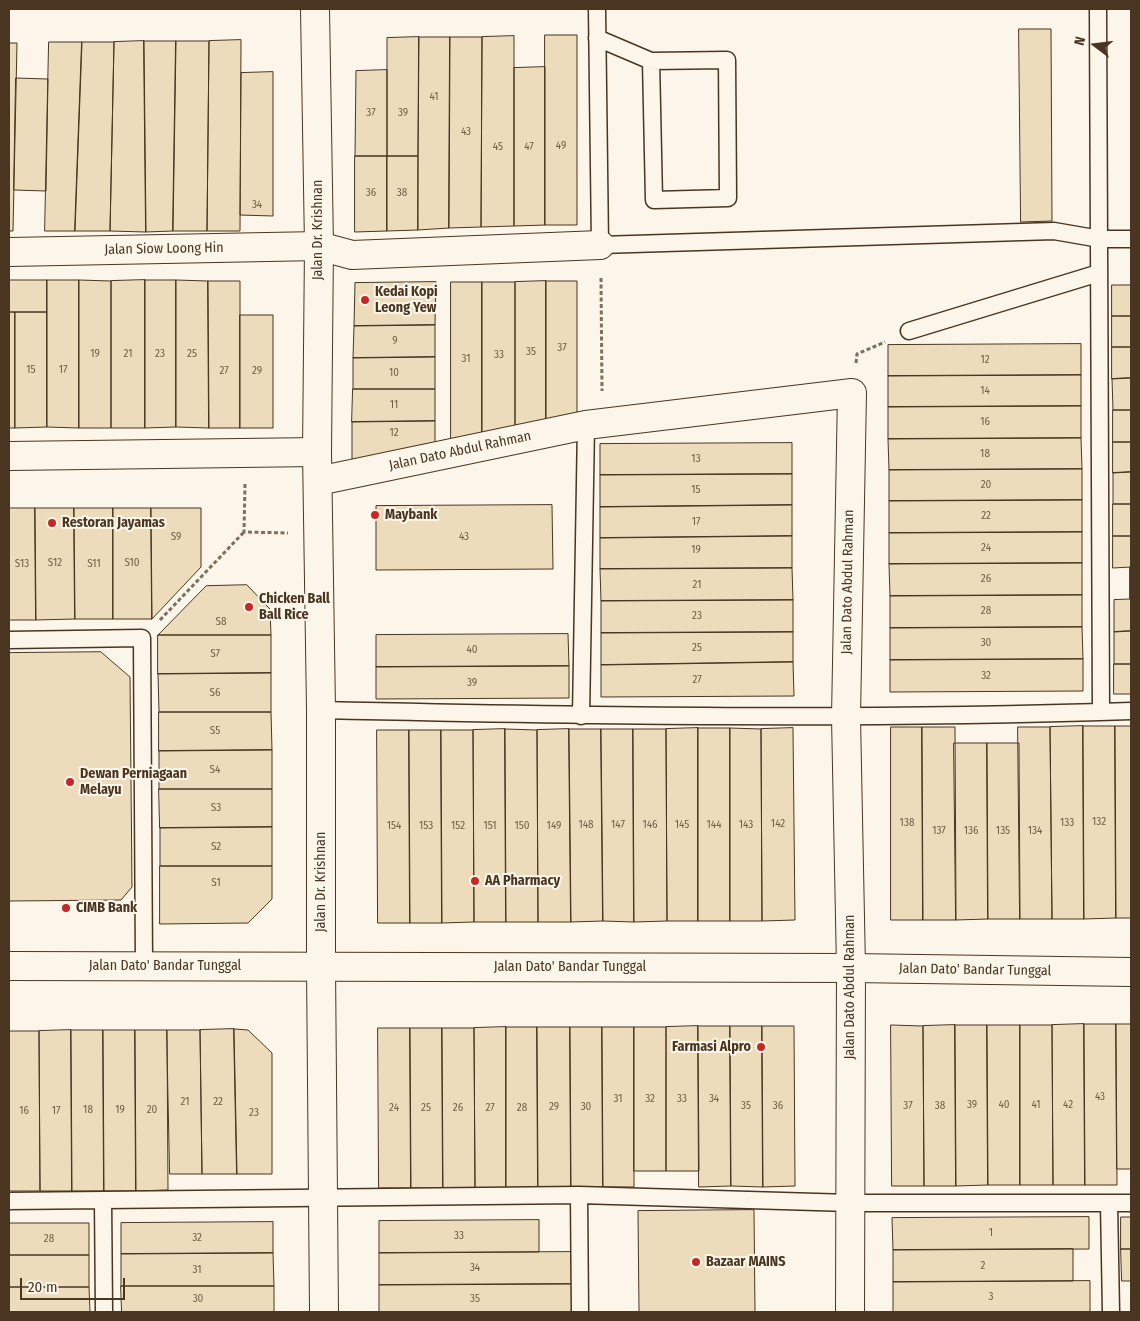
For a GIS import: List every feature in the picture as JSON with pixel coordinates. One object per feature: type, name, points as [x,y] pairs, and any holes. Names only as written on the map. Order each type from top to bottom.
[{"type":"main road","name":"Jalan Dr. Krishnan","points":[[315,9],[319,246],[317,452],[321,710],[324,1312]]},
{"type":"main road","name":"Jalan Siow Loong Hin","points":[[9,252],[319,246],[352,256],[600,245]]},
{"type":"main road","name":"Jalan Dato Abdul Rahman","points":[[318,481],[594,424],[852,393],[846,717],[851,968],[850,1312]]},
{"type":"main road","points":[[9,456],[317,452]]},
{"type":"main road","name":"Jalan Dato' Bandar Tunggal","points":[[9,966],[851,968],[1131,972]]},
{"type":"lane","points":[[597,9],[600,245],[1054,231],[1100,239],[1131,239]]},
{"type":"lane","points":[[1098,9],[1101,712]]},
{"type":"lane","points":[[597,38],[651,61],[727,60],[728,198],[654,200],[651,61]]},
{"type":"lane","points":[[909,332],[1099,274]]},
{"type":"lane","points":[[581,716],[594,424]]},
{"type":"lane","points":[[9,640],[142,638],[144,966]]},
{"type":"lane","points":[[321,710],[581,716],[846,717],[1131,711]]},
{"type":"lane","points":[[579,1196],[580,1312]]},
{"type":"lane","points":[[9,1201],[579,1196],[850,1203],[1131,1203]]},
{"type":"lane","points":[[103,1200],[104,1312]]},
{"type":"lane","points":[[1109,1203],[1112,1312]]},
{"type":"path","points":[[594,424],[600,245]]},
{"type":"path","points":[[852,393],[857,354],[909,332]]},
{"type":"path","points":[[142,638],[244,532],[246,453]]},
{"type":"path","points":[[244,532],[318,534]]},
{"type":"building","points":[[1019,29],[1051,29],[1052,221],[1021,222]]},
{"type":"building","points":[[545,35],[577,35],[577,225],[545,225]]},
{"type":"building","points":[[514,36],[514,226],[481,227],[482,37]]},
{"type":"building","points":[[419,37],[450,37],[449,228],[418,230]]},
{"type":"building","points":[[419,37],[418,156],[387,156],[387,38]]},
{"type":"building","points":[[450,37],[482,37],[481,227],[449,228]]},
{"type":"building","points":[[241,40],[240,231],[207,231],[209,41]]},
{"type":"building","points":[[144,41],[176,41],[173,231],[146,232]]},
{"type":"building","points":[[144,41],[146,232],[110,231],[114,42]]},
{"type":"building","points":[[176,41],[209,41],[207,231],[173,231]]},
{"type":"building","points":[[49,42],[82,42],[75,231],[45,231]]},
{"type":"building","points":[[82,42],[114,42],[110,231],[75,231]]},
{"type":"building","points":[[9,43],[17,43],[13,231],[9,231]]},
{"type":"building","points":[[545,67],[545,225],[514,226],[514,68]]},
{"type":"building","points":[[387,70],[387,156],[355,156],[356,71]]},
{"type":"building","points":[[273,72],[273,216],[240,215],[241,73]]},
{"type":"building","points":[[16,78],[48,79],[46,191],[14,190]]},
{"type":"building","points":[[355,156],[387,156],[387,231],[355,232]]},
{"type":"building","points":[[387,156],[418,156],[418,230],[387,231]]},
{"type":"building","points":[[9,280],[47,280],[47,312],[9,312]]},
{"type":"building","points":[[47,280],[79,280],[79,428],[47,427]]},
{"type":"building","points":[[79,280],[111,281],[111,428],[79,428]]},
{"type":"building","points":[[145,280],[176,280],[176,427],[145,428]]},
{"type":"building","points":[[145,280],[145,428],[111,428],[111,281]]},
{"type":"building","points":[[176,280],[208,281],[209,428],[176,427]]},
{"type":"building","points":[[208,281],[240,281],[240,428],[209,428]]},
{"type":"building","points":[[546,281],[577,281],[577,415],[546,421]]},
{"type":"building","points":[[546,281],[546,421],[515,428],[515,282]]},
{"type":"building","points":[[436,282],[435,325],[354,326],[355,283]]},
{"type":"building","points":[[451,282],[482,282],[482,435],[451,442]]},
{"type":"building","points":[[482,282],[515,282],[515,428],[482,435]]},
{"type":"building","points":[[1112,285],[1131,285],[1131,316],[1112,316]]},
{"type":"building","points":[[9,312],[15,312],[15,428],[9,428]]},
{"type":"building","points":[[15,312],[47,312],[47,427],[15,428]]},
{"type":"building","points":[[240,315],[273,315],[273,428],[240,428]]},
{"type":"building","points":[[1112,316],[1131,316],[1131,347],[1112,347]]},
{"type":"building","points":[[435,325],[435,357],[353,358],[354,326]]},
{"type":"building","points":[[1081,344],[1081,375],[888,376],[888,345]]},
{"type":"building","points":[[1112,347],[1131,347],[1131,378],[1112,379]]},
{"type":"building","points":[[435,357],[435,389],[353,389],[353,358]]},
{"type":"building","points":[[1081,375],[1081,406],[888,407],[888,376]]},
{"type":"building","points":[[1131,378],[1131,410],[1113,410],[1112,379]]},
{"type":"building","points":[[353,389],[435,389],[435,421],[352,422]]},
{"type":"building","points":[[1081,406],[1081,438],[888,439],[888,407]]},
{"type":"building","points":[[1113,410],[1131,410],[1131,442],[1113,442]]},
{"type":"building","points":[[435,421],[435,445],[352,463],[352,422]]},
{"type":"building","points":[[1081,438],[1082,469],[889,470],[888,439]]},
{"type":"building","points":[[1113,442],[1131,442],[1131,472],[1113,473]]},
{"type":"building","points":[[792,443],[792,474],[600,475],[600,444]]},
{"type":"building","points":[[1082,469],[1082,500],[889,501],[889,470]]},
{"type":"building","points":[[1131,472],[1131,504],[1113,504],[1113,473]]},
{"type":"building","points":[[792,474],[792,505],[600,507],[600,475]]},
{"type":"building","points":[[1082,500],[1082,532],[889,533],[889,501]]},
{"type":"building","points":[[1113,504],[1131,504],[1131,536],[1113,536]]},
{"type":"building","points":[[552,505],[553,569],[376,570],[376,506]]},
{"type":"building","points":[[792,505],[792,536],[600,538],[600,507]]},
{"type":"building","points":[[9,508],[35,508],[36,620],[9,620]]},
{"type":"building","points":[[35,508],[74,508],[75,619],[36,620]]},
{"type":"building","points":[[74,508],[113,508],[113,619],[75,619]]},
{"type":"building","points":[[113,508],[151,508],[152,619],[113,619]]},
{"type":"building","points":[[151,508],[201,508],[201,567],[152,619]]},
{"type":"building","points":[[1082,532],[1082,563],[889,564],[889,533]]},
{"type":"building","points":[[792,536],[792,568],[600,569],[600,538]]},
{"type":"building","points":[[1113,536],[1131,536],[1131,567],[1113,568]]},
{"type":"building","points":[[1082,563],[1082,595],[890,596],[889,564]]},
{"type":"building","points":[[1131,567],[1131,599],[1130,599]]},
{"type":"building","points":[[792,568],[793,600],[601,601],[600,569]]},
{"type":"building","points":[[247,585],[270,609],[271,635],[158,635],[206,586]]},
{"type":"building","points":[[1082,595],[1082,627],[890,628],[890,596]]},
{"type":"building","points":[[1131,599],[1131,631],[1114,632],[1114,600]]},
{"type":"building","points":[[793,600],[793,632],[601,633],[601,601]]},
{"type":"building","points":[[1082,627],[1083,659],[890,660],[890,628]]},
{"type":"building","points":[[1131,631],[1131,664],[1114,664],[1114,632]]},
{"type":"building","points":[[793,632],[793,662],[601,665],[601,633]]},
{"type":"building","points":[[568,634],[569,666],[376,667],[376,635]]},
{"type":"building","points":[[158,635],[271,635],[271,673],[158,674]]},
{"type":"building","name":"Dewan Perniagaan Melayu","points":[[101,652],[130,677],[132,887],[121,900],[9,901],[9,653]]},
{"type":"building","points":[[1083,659],[1083,691],[890,692],[890,660]]},
{"type":"building","points":[[793,662],[794,696],[601,697],[601,665]]},
{"type":"building","points":[[1114,664],[1131,664],[1131,694],[1114,694]]},
{"type":"building","points":[[569,666],[569,698],[376,699],[376,667]]},
{"type":"building","points":[[271,673],[271,712],[159,712],[158,674]]},
{"type":"building","points":[[159,712],[271,712],[272,750],[159,751]]},
{"type":"building","points":[[1083,726],[1115,726],[1116,918],[1084,919]]},
{"type":"building","points":[[1083,726],[1084,919],[1052,919],[1050,727]]},
{"type":"building","points":[[1115,726],[1131,726],[1131,918],[1116,918]]},
{"type":"building","points":[[891,727],[922,727],[923,920],[891,920]]},
{"type":"building","points":[[922,727],[955,727],[956,920],[923,920]]},
{"type":"building","points":[[1018,727],[1050,727],[1052,919],[1020,919]]},
{"type":"building","points":[[698,728],[730,728],[730,921],[698,921]]},
{"type":"building","points":[[698,728],[698,921],[667,921],[666,729]]},
{"type":"building","points":[[730,728],[761,729],[762,921],[730,921]]},
{"type":"building","points":[[793,728],[795,920],[762,921],[761,729]]},
{"type":"building","points":[[505,729],[537,730],[538,922],[506,922]]},
{"type":"building","points":[[505,729],[506,922],[474,922],[473,730]]},
{"type":"building","points":[[569,729],[601,729],[603,921],[571,922]]},
{"type":"building","points":[[569,729],[571,922],[538,922],[537,730]]},
{"type":"building","points":[[601,729],[633,729],[634,922],[603,921]]},
{"type":"building","points":[[633,729],[666,729],[667,921],[634,922]]},
{"type":"building","points":[[377,730],[409,730],[410,923],[378,923]]},
{"type":"building","points":[[409,730],[441,730],[442,923],[410,923]]},
{"type":"building","points":[[441,730],[473,730],[474,922],[442,923]]},
{"type":"building","points":[[954,743],[987,743],[988,919],[956,920]]},
{"type":"building","points":[[987,743],[1019,743],[1020,919],[988,919]]},
{"type":"building","points":[[272,750],[272,789],[159,789],[159,751]]},
{"type":"building","points":[[159,789],[272,789],[272,827],[160,828]]},
{"type":"building","points":[[272,827],[272,866],[160,866],[160,828]]},
{"type":"building","points":[[160,866],[272,866],[272,899],[248,923],[160,924]]},
{"type":"building","points":[[1084,1024],[1085,1185],[1053,1185],[1052,1025]]},
{"type":"building","points":[[1084,1024],[1116,1024],[1117,1185],[1085,1185]]},
{"type":"building","points":[[1116,1024],[1131,1024],[1131,1169],[1117,1169]]},
{"type":"building","points":[[891,1025],[923,1026],[924,1186],[892,1186]]},
{"type":"building","points":[[955,1025],[956,1186],[924,1186],[923,1026]]},
{"type":"building","points":[[955,1025],[987,1025],[988,1185],[956,1186]]},
{"type":"building","points":[[987,1025],[1020,1025],[1020,1185],[988,1185]]},
{"type":"building","points":[[1020,1025],[1052,1025],[1053,1185],[1020,1185]]},
{"type":"building","points":[[698,1026],[699,1171],[666,1171],[666,1027]]},
{"type":"building","points":[[698,1026],[730,1026],[731,1186],[699,1187]]},
{"type":"building","points":[[730,1026],[762,1026],[763,1187],[731,1186]]},
{"type":"building","points":[[762,1026],[794,1026],[795,1186],[763,1187]]},
{"type":"building","points":[[506,1027],[506,1188],[475,1188],[474,1028]]},
{"type":"building","points":[[506,1027],[537,1027],[538,1188],[506,1188]]},
{"type":"building","points":[[537,1027],[570,1027],[571,1187],[538,1188]]},
{"type":"building","points":[[570,1027],[602,1027],[603,1187],[571,1187]]},
{"type":"building","points":[[602,1027],[634,1027],[634,1187],[603,1187]]},
{"type":"building","points":[[634,1027],[666,1027],[666,1171],[634,1171]]},
{"type":"building","points":[[378,1028],[410,1028],[411,1188],[379,1188]]},
{"type":"building","points":[[410,1028],[442,1028],[443,1188],[411,1188]]},
{"type":"building","points":[[442,1028],[474,1028],[475,1188],[443,1188]]},
{"type":"building","points":[[234,1029],[248,1030],[272,1053],[272,1174],[237,1174]]},
{"type":"building","points":[[234,1029],[237,1174],[202,1174],[200,1030]]},
{"type":"building","points":[[71,1030],[103,1030],[104,1191],[72,1191]]},
{"type":"building","points":[[71,1030],[72,1191],[40,1191],[39,1031]]},
{"type":"building","points":[[103,1030],[135,1030],[136,1191],[104,1191]]},
{"type":"building","points":[[135,1030],[167,1030],[168,1190],[136,1191]]},
{"type":"building","points":[[167,1030],[200,1030],[202,1174],[170,1174]]},
{"type":"building","points":[[9,1031],[39,1031],[40,1191],[9,1191]]},
{"type":"building","name":"Bazaar MAINS","points":[[754,1210],[755,1312],[639,1312],[638,1211]]},
{"type":"building","points":[[1089,1217],[1089,1249],[893,1250],[892,1218]]},
{"type":"building","points":[[1121,1217],[1131,1217],[1131,1249],[1121,1249]]},
{"type":"building","points":[[539,1220],[539,1252],[379,1253],[379,1221]]},
{"type":"building","points":[[273,1222],[273,1253],[121,1254],[121,1223]]},
{"type":"building","points":[[9,1223],[89,1223],[89,1255],[9,1255]]},
{"type":"building","points":[[1073,1249],[1073,1281],[893,1282],[893,1250]]},
{"type":"building","points":[[1121,1249],[1131,1249],[1131,1281],[1122,1281]]},
{"type":"building","points":[[571,1252],[572,1284],[379,1285],[379,1253]]},
{"type":"building","points":[[273,1253],[274,1286],[121,1286],[121,1254]]},
{"type":"building","points":[[9,1255],[89,1255],[89,1287],[9,1287]]},
{"type":"building","points":[[1090,1281],[1090,1312],[893,1312],[893,1282]]},
{"type":"building","points":[[572,1284],[572,1312],[379,1312],[379,1285]]},
{"type":"building","points":[[121,1286],[274,1286],[274,1312],[122,1312]]},
{"type":"building","points":[[9,1287],[89,1287],[90,1312],[9,1312]]},
{"type":"place","name":"Kedai Kopi Leong Yew","points":[[365,300]]},
{"type":"place","name":"Maybank","points":[[375,515]]},
{"type":"place","name":"Restoran Jayamas","points":[[52,523]]},
{"type":"place","name":"Chicken Ball Ball Rice","points":[[249,607]]},
{"type":"place","name":"Dewan Perniagaan Melayu","points":[[70,782]]},
{"type":"place","name":"AA Pharmacy","points":[[475,881]]},
{"type":"place","name":"CIMB Bank","points":[[66,908]]},
{"type":"place","name":"Farmasi Alpro","points":[[761,1047]]},
{"type":"place","name":"Bazaar MAINS","points":[[696,1262]]}]
